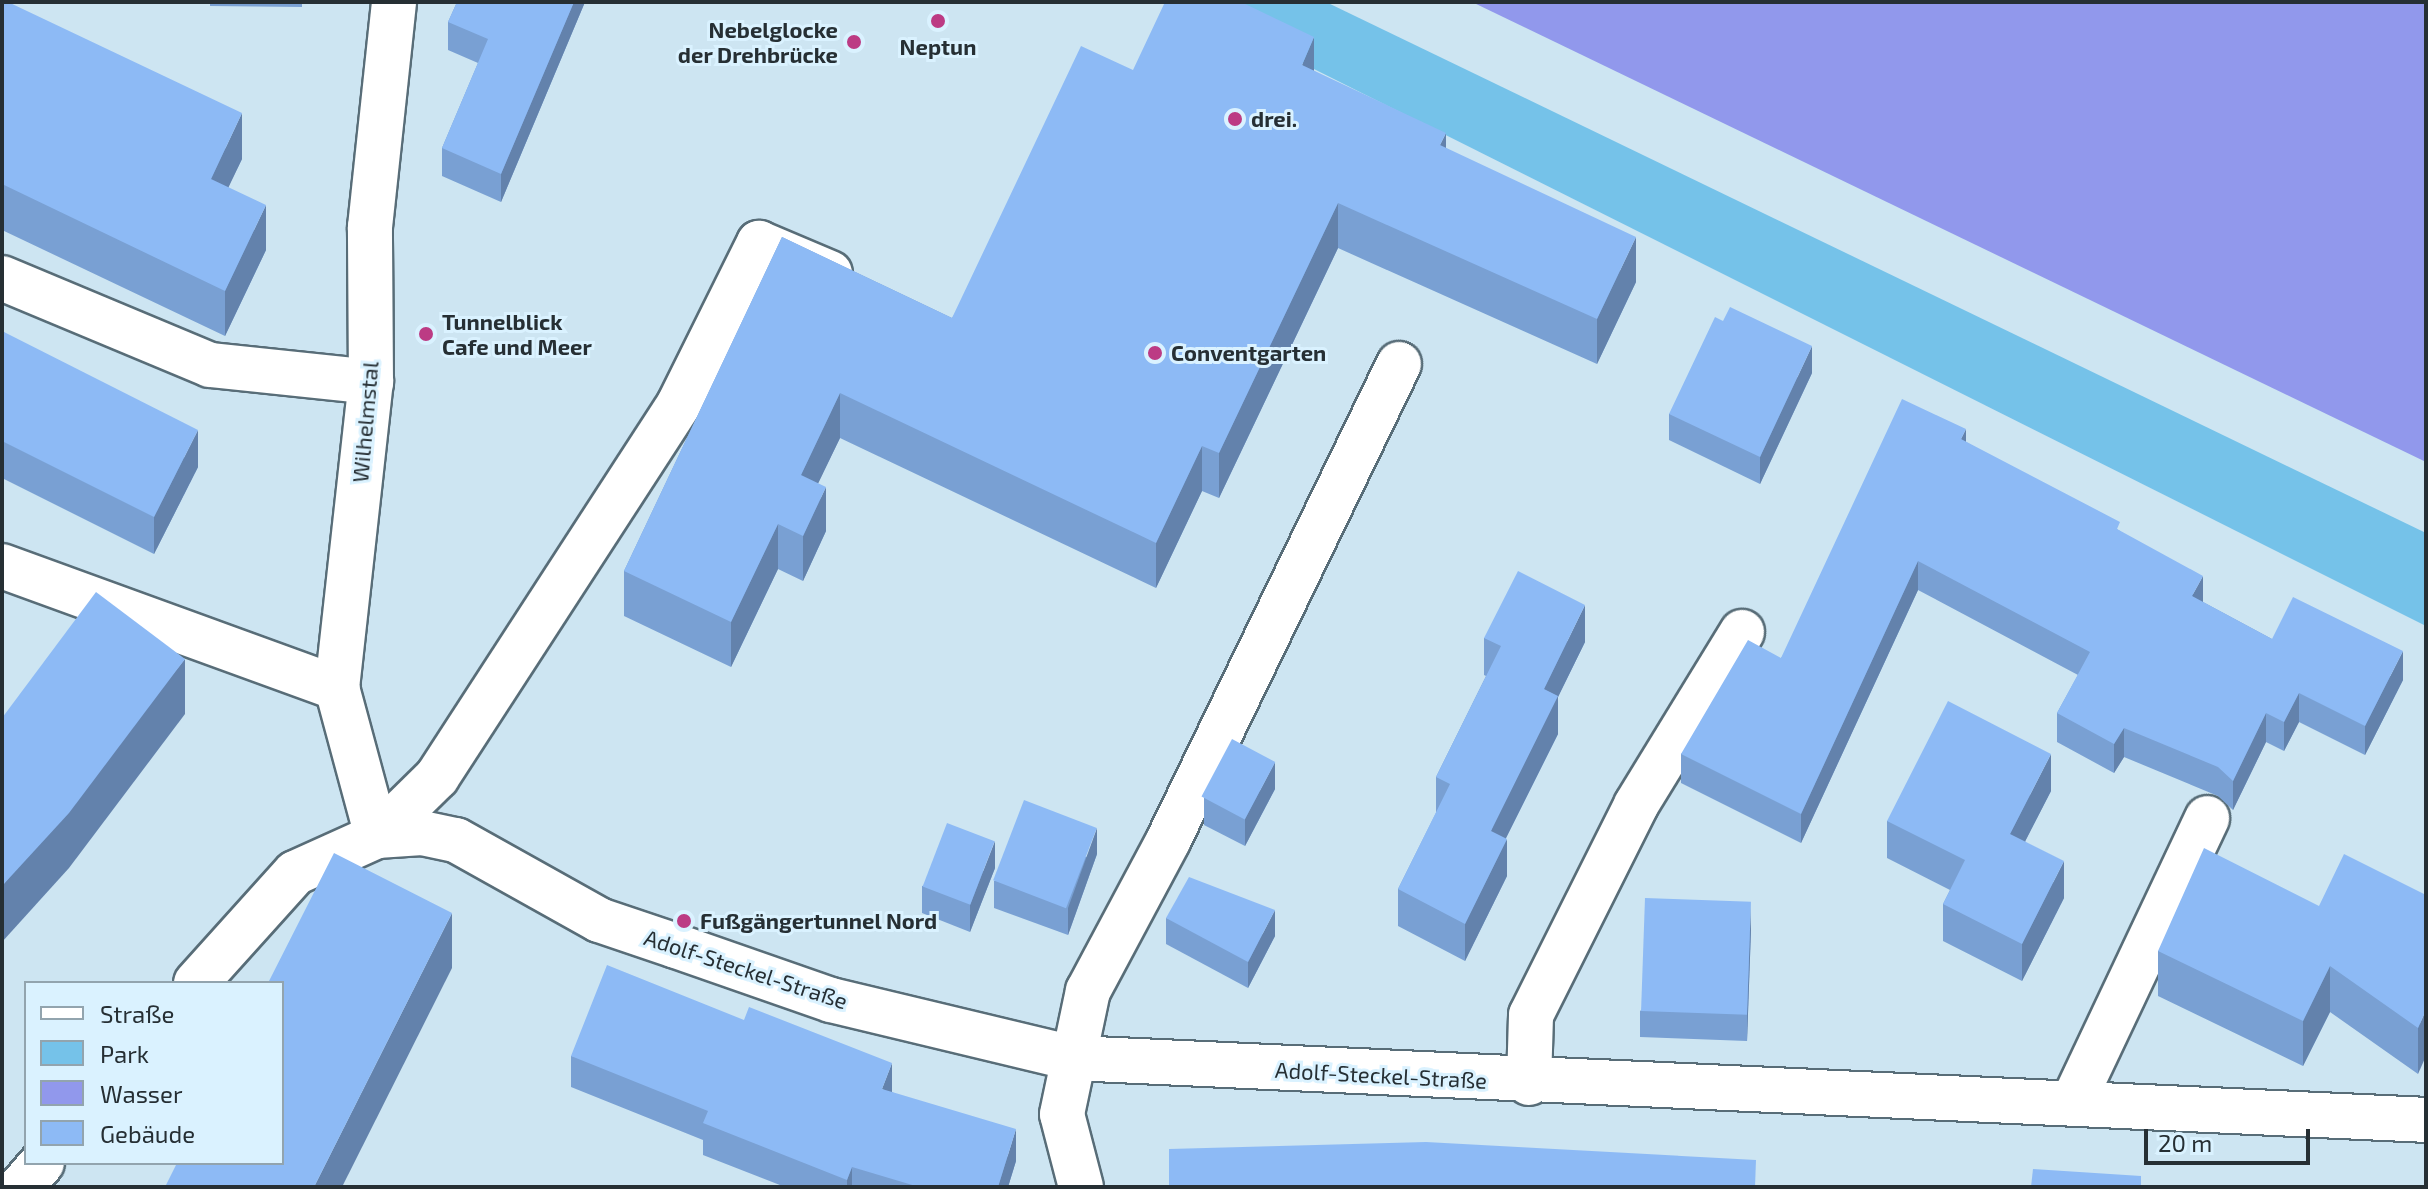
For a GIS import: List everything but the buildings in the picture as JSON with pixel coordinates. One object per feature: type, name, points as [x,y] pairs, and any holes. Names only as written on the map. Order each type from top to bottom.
[{"type":"street","name":"Wilhelmstal","points":[[377,836],[337,688],[371,382],[370,227],[394,2]]},
{"type":"street","points":[[198,981],[295,873],[377,836],[437,777],[679,404],[759,243],[833,275]]},
{"type":"street","points":[[2,278],[210,365],[371,382]]},
{"type":"street","points":[[1081,1187],[1062,1114],[1088,991],[1168,841],[1399,364]]},
{"type":"street","points":[[2,566],[337,688]]},
{"type":"street","points":[[1529,1083],[1531,1015],[1636,805],[1742,632]]},
{"type":"street","points":[[2073,1102],[2207,818]]},
{"type":"street","name":"Adolf-Steckel-Straße","points":[[377,836],[456,840],[637,933],[831,1000],[1073,1058],[1529,1083],[2073,1102],[2426,1120]]},
{"type":"street","points":[[21,1187],[40,1165]]},
{"type":"green space","points":[[1180,2],[1326,2],[2426,533],[2426,626]]},
{"type":"water","points":[[1472,2],[2426,2],[2426,462]]},
{"type":"place","name":"Neptun","points":[[938,21]]},
{"type":"place","name":"Nebelglocke der Drehbrücke","points":[[854,42]]},
{"type":"place","name":"drei.","points":[[1235,119]]},
{"type":"place","name":"Tunnelblick Cafe und Meer","points":[[426,334]]},
{"type":"place","name":"Conventgarten","points":[[1155,353]]},
{"type":"place","name":"Fußgängertunnel Nord","points":[[684,921]]}]
